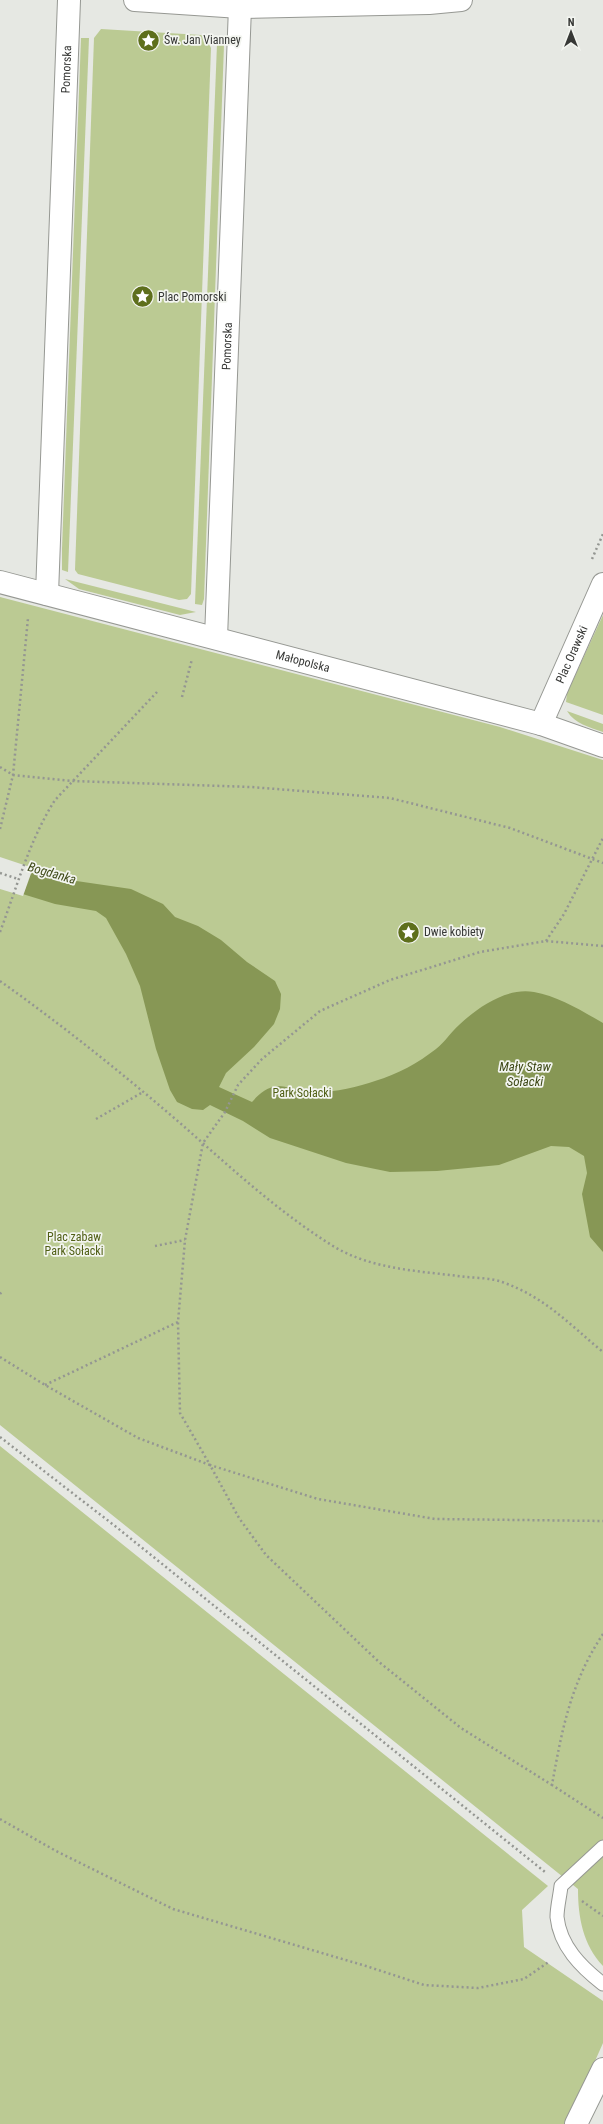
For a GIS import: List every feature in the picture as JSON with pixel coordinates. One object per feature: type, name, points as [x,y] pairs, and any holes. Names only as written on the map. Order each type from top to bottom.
[{"type":"street","name":"Pomorska","points":[[39,592],[70,0]]},
{"type":"street","points":[[135,0],[240,7],[272,4],[429,3],[461,0]]},
{"type":"street","name":"Pomorska","points":[[207,636],[240,7]]},
{"type":"street","name":"Małopolska","points":[[0,582],[541,724],[603,746]]},
{"type":"street","name":"Plac Orawski","points":[[541,724],[603,584]]},
{"type":"street","points":[[576,2124],[603,2068]]},
{"type":"lane","points":[[603,1847],[561,1886],[557,1917],[566,1949],[592,1976],[603,1984]]},
{"type":"path","points":[[0,829],[13,775],[39,592]]},
{"type":"path","points":[[182,697],[207,636]]},
{"type":"path","points":[[0,932],[18,879],[42,820],[55,800],[157,692]]},
{"type":"path","points":[[0,767],[13,775],[73,781],[251,787],[390,798],[510,828],[594,858],[603,863]]},
{"type":"path","points":[[546,941],[564,914],[603,838]]},
{"type":"path","points":[[0,873],[18,879]]},
{"type":"path","points":[[603,946],[546,941],[480,952],[390,980],[346,998],[320,1011],[296,1029],[248,1073],[234,1094],[225,1112],[203,1143],[185,1240],[178,1322],[180,1413],[239,1518],[266,1555],[379,1662],[461,1728],[603,1818]]},
{"type":"path","points":[[0,981],[52,1018],[143,1092],[270,1202],[334,1247],[363,1259],[393,1267],[500,1281],[527,1292],[550,1305],[603,1352]]},
{"type":"path","points":[[96,1119],[143,1092]]},
{"type":"path","points":[[155,1246],[185,1240]]},
{"type":"path","points":[[0,1294],[2,1290]]},
{"type":"path","points":[[44,1385],[178,1322]]},
{"type":"path","points":[[0,1357],[44,1385],[138,1438],[210,1465],[318,1499],[435,1520],[603,1521]]},
{"type":"path","points":[[0,1437],[115,1526],[561,1886],[603,1916]]},
{"type":"path","points":[[552,1785],[564,1722],[578,1680],[593,1649],[603,1634]]},
{"type":"path","points":[[0,1819],[56,1851],[173,1909],[366,1966],[424,1985],[478,1988],[524,1979],[566,1949]]},
{"type":"green space","name":"Plac Pomorski","points":[[101,29],[201,35],[206,38],[211,48],[191,594],[187,599],[179,600],[78,574],[75,570],[94,38]]},
{"type":"green space","points":[[81,38],[89,38],[68,572],[62,570],[62,549]]},
{"type":"green space","points":[[217,44],[224,45],[204,599],[202,605],[195,604]]},
{"type":"green space","points":[[65,579],[196,612],[180,615],[79,589]]},
{"type":"green space","name":"Park Sołacki","points":[[0,597],[500,727],[603,760],[603,1966],[596,1958],[586,1940],[579,1910],[578,1889],[0,1425]]},
{"type":"green space","points":[[603,615],[603,715],[566,702],[567,693]]},
{"type":"green space","points":[[567,711],[603,724],[603,732],[578,722]]},
{"type":"green space","points":[[0,1446],[548,1886],[522,1910],[524,1947],[603,2001],[603,2043],[567,2124],[0,2124]]},
{"type":"water","name":"Mały Staw Sołacki","points":[[0,859],[56,878],[131,889],[163,904],[175,917],[198,926],[221,940],[247,962],[275,981],[281,994],[280,1009],[274,1024],[254,1047],[226,1073],[219,1087],[252,1102],[263,1092],[277,1086],[310,1092],[325,1092],[360,1086],[392,1075],[422,1059],[436,1049],[467,1018],[484,1005],[503,995],[524,991],[543,994],[570,1004],[603,1023],[603,1252],[590,1237],[582,1194],[587,1173],[584,1156],[569,1147],[551,1146],[499,1165],[437,1171],[390,1172],[346,1163],[270,1138],[243,1121],[210,1105],[203,1110],[192,1109],[177,1102],[170,1090],[156,1049],[140,986],[126,954],[106,918],[96,911],[55,904],[0,887]]},
{"type":"pier","points":[[0,857],[33,868],[23,896],[0,889]]},
{"type":"place","name":"Św. Jan Vianney","points":[[149,40]]},
{"type":"place","name":"Plac Pomorski","points":[[143,297]]},
{"type":"place","name":"Dwie kobiety","points":[[409,932]]},
{"type":"water label","name":"Bogdanka","points":[[52,873]]},
{"type":"park label","name":"Plac zabaw Park Sołacki","points":[[74,1244]]}]
